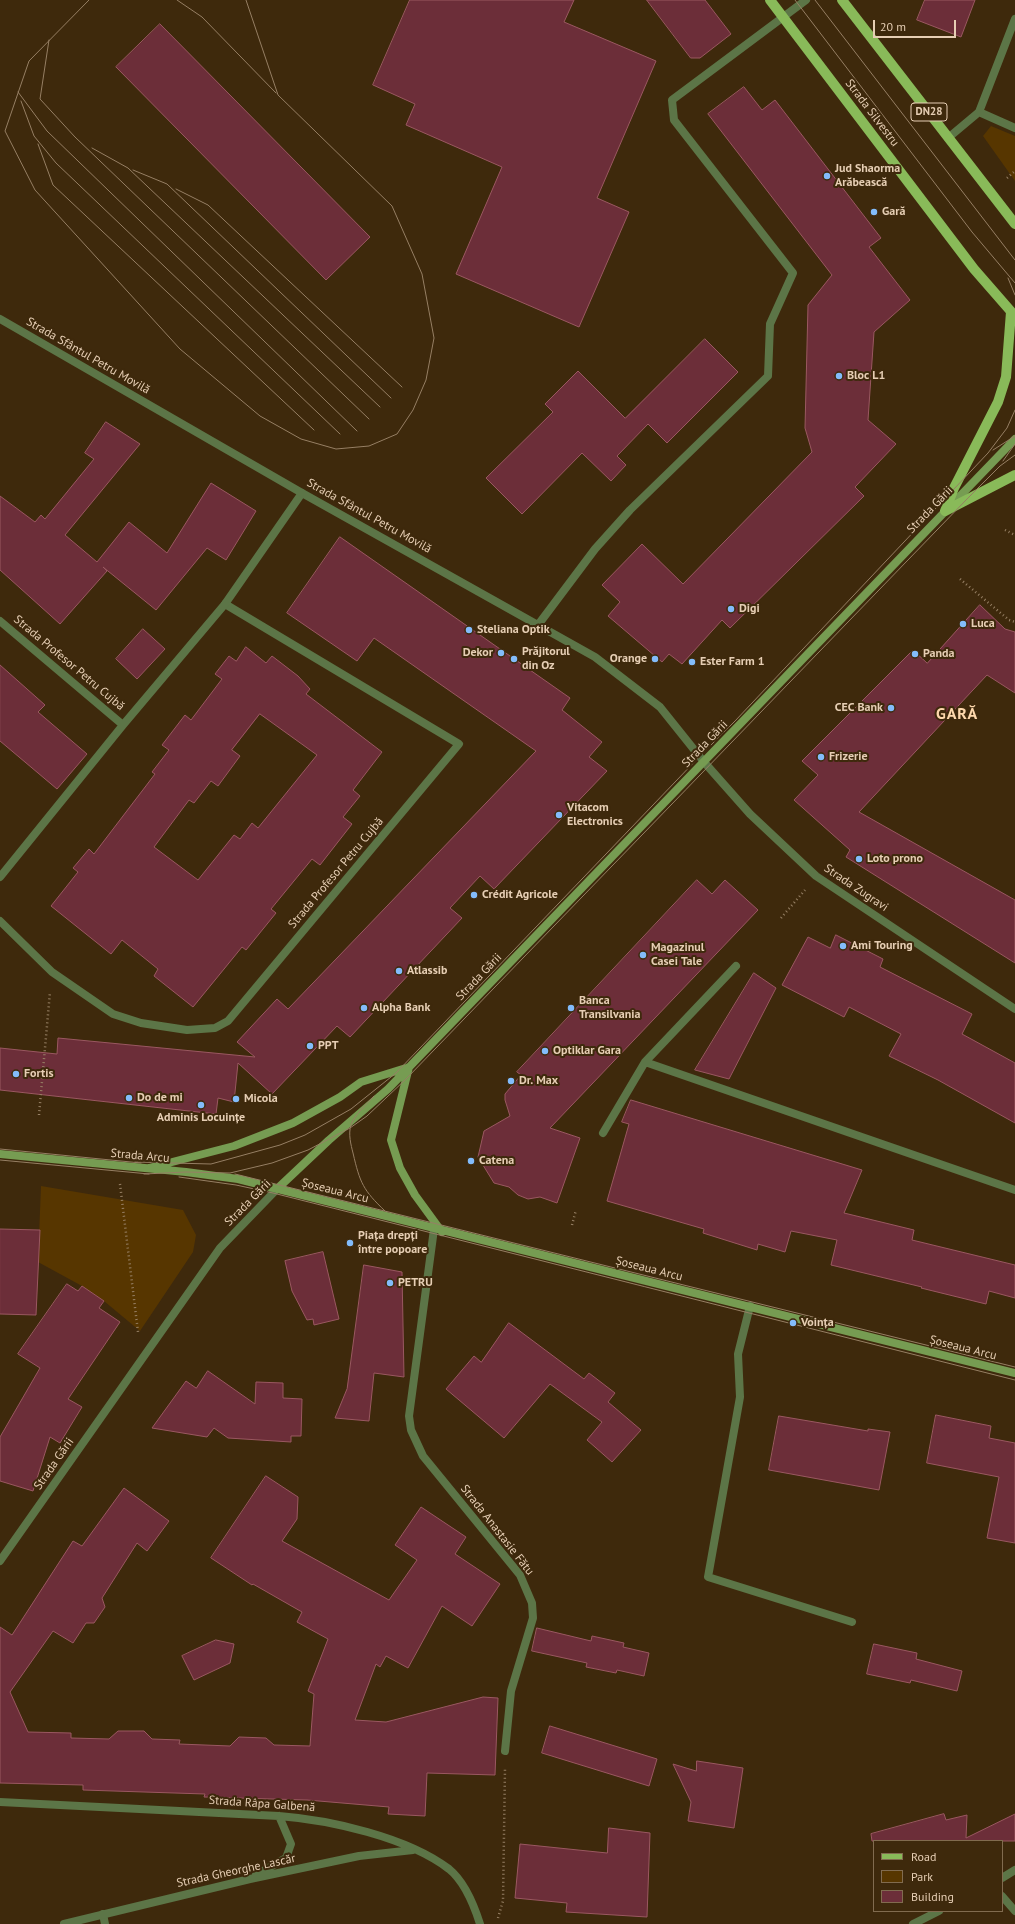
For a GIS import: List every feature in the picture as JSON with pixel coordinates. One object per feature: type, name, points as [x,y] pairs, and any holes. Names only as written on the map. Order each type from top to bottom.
[{"type":"main road","name":"Strada Silvestru","points":[[770,0],[974,269],[1013,314]]},
{"type":"main road","name":"DN28","points":[[842,0],[1015,224]]},
{"type":"main road","points":[[945,511],[954,488],[998,402],[1006,377],[1013,314]]},
{"type":"main road","name":"Strada Gării","points":[[277,1189],[329,1140],[388,1089],[1015,439]]},
{"type":"main road","points":[[945,511],[1015,476]]},
{"type":"main road","points":[[144,1169],[234,1146],[294,1123],[340,1097],[361,1082],[409,1067]]},
{"type":"main road","points":[[409,1067],[391,1140],[400,1168],[415,1195],[438,1230]]},
{"type":"main road","name":"Strada Arcu","points":[[0,1154],[186,1172],[238,1179],[277,1189]]},
{"type":"main road","name":"Șoseaua Arcu","points":[[277,1189],[750,1306],[1015,1374]]},
{"type":"street","points":[[538,625],[595,549],[625,516],[768,376],[770,324],[793,273],[674,120],[672,100],[806,0]]},
{"type":"street","points":[[948,138],[980,112],[1015,19]]},
{"type":"street","points":[[980,112],[1015,128]]},
{"type":"street","name":"Strada Sfântul Petru Movilă","points":[[0,319],[302,493],[595,657],[660,707],[704,762]]},
{"type":"street","name":"Strada Profesor Petru Cujbă","points":[[0,877],[123,725],[225,604],[302,493]]},
{"type":"street","name":"Strada Profesor Petru Cujbă","points":[[0,920],[52,972],[113,1014],[126,1019],[187,1030],[215,1028],[228,1021],[459,744],[225,604]]},
{"type":"street","name":"Strada Profesor Petru Cujbă","points":[[0,621],[123,725]]},
{"type":"street","name":"Strada Zugravi","points":[[704,762],[750,814],[816,876],[1015,1009]]},
{"type":"street","points":[[603,1133],[645,1062],[736,966]]},
{"type":"street","points":[[645,1062],[1015,1190]]},
{"type":"street","name":"Strada Gării","points":[[0,1561],[220,1248],[277,1189]]},
{"type":"street","name":"Strada Anastasie Fătu","points":[[438,1230],[409,1416],[411,1430],[423,1456],[520,1575],[532,1603],[533,1618],[511,1690],[505,1751]]},
{"type":"street","points":[[750,1306],[738,1354],[740,1397],[708,1577],[852,1622]]},
{"type":"street","name":"Strada Râpa Galbenă","points":[[0,1802],[279,1816],[314,1819],[350,1828],[414,1850],[450,1870],[465,1888],[480,1924]]},
{"type":"street","points":[[250,1879],[286,1858],[291,1844],[279,1816]]},
{"type":"street","name":"Strada Gheorghe Lascăr","points":[[64,1924],[250,1879],[359,1856],[414,1850]]},
{"type":"street","points":[[1003,1877],[1015,1870]]},
{"type":"street","points":[[1003,1897],[1015,1911]]},
{"type":"street","points":[[913,1924],[937,1912]]},
{"type":"street","points":[[103,1914],[105,1924]]},
{"type":"path","points":[[1007,178],[1015,170]]},
{"type":"path","points":[[1005,530],[1015,535]]},
{"type":"path","points":[[960,579],[1009,620],[1015,622]]},
{"type":"path","points":[[781,918],[816,876]]},
{"type":"path","points":[[39,1115],[52,972]]},
{"type":"path","points":[[118,1166],[141,1362]]},
{"type":"path","points":[[572,1226],[576,1210]]},
{"type":"path","points":[[494,1924],[501,1912],[503,1902],[505,1751]]},
{"type":"green space","points":[[991,126],[1015,136],[1015,181],[983,136]]},
{"type":"green space","points":[[41,1186],[183,1210],[196,1235],[193,1252],[140,1331],[104,1301],[82,1286],[38,1262]]},
{"type":"building","points":[[410,0],[574,0],[564,22],[656,61],[597,198],[629,212],[579,327],[456,274],[502,167],[406,125],[415,104],[373,85]]},
{"type":"building","points":[[647,0],[705,0],[731,34],[700,58],[691,58]]},
{"type":"building","points":[[925,0],[975,0],[961,37],[917,20]]},
{"type":"building","points":[[160,24],[370,237],[326,280],[116,67]]},
{"type":"building","points":[[744,87],[762,110],[775,100],[881,238],[869,247],[910,300],[874,332],[868,420],[896,444],[855,487],[864,496],[730,628],[722,620],[682,664],[669,654],[662,662],[608,616],[620,602],[602,585],[642,544],[683,584],[812,452],[805,428],[808,305],[832,275],[708,114]]},
{"type":"building","points":[[705,339],[738,372],[667,443],[648,424],[617,456],[626,465],[611,481],[582,453],[522,514],[486,478],[553,412],[545,404],[578,371],[625,418]]},
{"type":"building","points":[[106,422],[140,444],[65,535],[97,562],[129,522],[167,553],[211,483],[256,511],[226,560],[207,548],[156,610],[103,567],[107,571],[60,624],[0,570],[0,496],[35,522],[41,515],[45,519],[94,459],[85,453]]},
{"type":"building","points":[[340,537],[570,698],[562,710],[602,742],[589,757],[607,771],[494,889],[480,876],[450,908],[462,918],[350,1037],[337,1026],[272,1094],[238,1063],[234,1102],[218,1098],[216,1114],[0,1090],[0,1048],[57,1054],[58,1038],[255,1057],[237,1042],[277,999],[288,1009],[536,751],[374,638],[357,661],[287,613]]},
{"type":"building","points":[[980,605],[1005,629],[1015,632],[1015,693],[987,675],[859,812],[1015,900],[1015,963],[846,857],[850,850],[794,800],[818,775],[802,761],[913,650],[927,663]]},
{"type":"building","points":[[143,629],[165,649],[137,679],[116,659]]},
{"type":"building","points":[[246,647],[266,663],[272,656],[298,676],[310,689],[306,694],[382,752],[353,790],[360,796],[343,817],[352,824],[320,865],[312,859],[271,909],[276,913],[246,950],[242,947],[193,1007],[154,976],[158,969],[122,940],[111,954],[51,906],[78,872],[73,868],[89,849],[94,854],[155,774],[152,772],[169,750],[162,745],[185,715],[191,720],[222,679],[215,674],[229,656],[236,661]],"holes":[[[260,714],[317,755],[258,828],[252,823],[240,839],[234,835],[198,880],[154,847],[189,800],[194,803],[211,781],[218,786],[240,756],[232,750]]]},
{"type":"building","points":[[0,665],[45,705],[38,712],[87,754],[57,789],[0,741]]},
{"type":"building","points":[[697,880],[712,894],[725,880],[758,910],[550,1128],[580,1138],[557,1203],[540,1197],[528,1199],[518,1195],[509,1187],[494,1183],[478,1157],[484,1131],[510,1116],[505,1100],[505,1094],[521,1075],[517,1072]]},
{"type":"building","points":[[836,935],[883,959],[880,967],[972,1014],[962,1034],[1015,1063],[1015,1123],[938,1080],[889,1056],[901,1034],[849,1007],[844,1017],[782,985],[808,937],[830,948]]},
{"type":"building","points":[[754,973],[776,988],[729,1079],[695,1070]]},
{"type":"building","points":[[631,1100],[862,1170],[844,1213],[914,1230],[912,1240],[1015,1265],[1015,1298],[989,1291],[986,1304],[831,1265],[837,1240],[791,1231],[785,1252],[758,1244],[757,1250],[703,1233],[704,1229],[607,1201],[629,1124],[622,1122]]},
{"type":"building","points":[[0,1229],[40,1230],[36,1315],[0,1314]]},
{"type":"building","points":[[323,1252],[339,1319],[314,1325],[313,1319],[307,1320],[292,1291],[285,1261]]},
{"type":"building","points":[[364,1265],[402,1272],[404,1377],[374,1373],[369,1421],[335,1418],[347,1389]]},
{"type":"building","points":[[67,1284],[78,1291],[82,1286],[104,1301],[99,1308],[120,1322],[68,1399],[82,1407],[60,1443],[50,1437],[33,1491],[0,1481],[0,1437],[40,1368],[18,1354]]},
{"type":"building","points":[[509,1323],[584,1379],[589,1373],[615,1393],[608,1402],[641,1430],[612,1462],[587,1440],[602,1422],[550,1384],[504,1438],[446,1389],[474,1356],[481,1362]]},
{"type":"building","points":[[208,1371],[255,1404],[256,1382],[283,1383],[283,1398],[302,1399],[301,1436],[291,1436],[291,1442],[228,1438],[214,1428],[207,1437],[152,1428],[186,1381],[196,1388]]},
{"type":"building","points":[[936,1415],[991,1426],[989,1438],[1015,1443],[1015,1543],[987,1538],[999,1477],[927,1463]]},
{"type":"building","points":[[779,1416],[868,1431],[868,1429],[890,1432],[879,1490],[769,1470]]},
{"type":"building","points":[[266,1476],[298,1497],[297,1519],[282,1541],[389,1600],[417,1560],[395,1545],[421,1507],[466,1537],[455,1554],[500,1584],[472,1626],[442,1606],[408,1668],[386,1656],[380,1667],[376,1664],[355,1720],[386,1722],[483,1697],[498,1698],[495,1775],[427,1773],[425,1816],[388,1814],[389,1807],[307,1800],[204,1797],[205,1794],[83,1790],[83,1785],[0,1783],[0,1627],[12,1635],[73,1541],[82,1546],[124,1488],[169,1521],[147,1551],[137,1543],[102,1598],[105,1607],[94,1623],[86,1623],[73,1643],[53,1631],[10,1692],[28,1732],[71,1733],[71,1738],[109,1739],[118,1731],[144,1731],[152,1739],[180,1740],[179,1744],[230,1746],[239,1737],[266,1738],[274,1745],[310,1746],[314,1694],[308,1691],[328,1639],[297,1622],[302,1612],[253,1584],[252,1585],[211,1558]]},
{"type":"building","points":[[537,1628],[591,1641],[592,1636],[624,1643],[623,1647],[649,1653],[644,1676],[617,1670],[616,1673],[586,1667],[587,1663],[532,1651]]},
{"type":"building","points":[[216,1640],[234,1644],[230,1663],[194,1680],[182,1656]]},
{"type":"building","points":[[874,1644],[917,1653],[916,1659],[962,1671],[957,1691],[911,1680],[910,1683],[867,1674]]},
{"type":"building","points":[[550,1726],[657,1759],[649,1786],[542,1753]]},
{"type":"building","points":[[697,1761],[743,1768],[734,1828],[688,1821],[691,1802],[673,1764],[696,1771]]},
{"type":"building","points":[[944,1814],[946,1820],[967,1815],[966,1838],[1015,1814],[1015,1841],[872,1841],[871,1834]]},
{"type":"building","points":[[609,1828],[650,1833],[647,1917],[566,1912],[567,1903],[515,1898],[520,1844],[607,1853]]},
{"type":"tram line","points":[[89,0],[29,61],[5,131],[35,190],[180,349],[260,416],[301,439],[336,449],[369,446],[397,434],[413,410],[426,380],[434,338],[422,274],[392,206],[278,95],[246,0]]},
{"type":"tram line","points":[[177,0],[202,17],[276,93]]},
{"type":"tram line","points":[[795,0],[972,232],[1015,283]]},
{"type":"tram line","points":[[815,0],[1015,260]]},
{"type":"tram line","points":[[49,40],[40,99],[75,137],[369,419]]},
{"type":"tram line","points":[[18,92],[47,131],[357,431]]},
{"type":"tram line","points":[[21,101],[34,136],[56,163],[340,434]]},
{"type":"tram line","points":[[38,144],[53,185],[314,430]]},
{"type":"tram line","points":[[92,148],[128,168],[380,407]]},
{"type":"tram line","points":[[133,170],[167,184],[391,398]]},
{"type":"tram line","points":[[176,189],[208,205],[402,387]]},
{"type":"tram line","points":[[1008,278],[1015,295]]},
{"type":"tram line","points":[[135,1162],[211,1164],[280,1145],[305,1135],[351,1109],[396,1073],[735,721],[988,453],[1007,428],[1015,410]]},
{"type":"tram line","points":[[993,450],[1015,436]]},
{"type":"tram line","points":[[1003,461],[1015,444]]},
{"type":"tram line","points":[[144,1174],[186,1172],[230,1173],[272,1163],[308,1150],[350,1128],[367,1116],[406,1079],[966,500],[1000,466],[1015,455]]},
{"type":"tram line","points":[[374,1096],[358,1113],[353,1121],[350,1128],[350,1139],[360,1179],[367,1191],[385,1211]]},
{"type":"tram line","points":[[0,1149],[141,1163]]},
{"type":"tram line","points":[[0,1160],[149,1174]]},
{"type":"tram line","points":[[235,1174],[1015,1367]]},
{"type":"tram line","points":[[179,1177],[236,1185],[273,1193],[1015,1380]]},
{"type":"place","name":"Jud Shaorma Arăbească","points":[[827,176]]},
{"type":"place","name":"Gară","points":[[874,212]]},
{"type":"place","name":"Bloc L1","points":[[839,376]]},
{"type":"place","name":"Digi","points":[[731,609]]},
{"type":"place","name":"Luca","points":[[963,624]]},
{"type":"place","name":"Steliana Optik","points":[[469,630]]},
{"type":"place","name":"Dekor","points":[[501,653]]},
{"type":"place","name":"Panda","points":[[915,654]]},
{"type":"place","name":"Prăjitorul din Oz","points":[[514,659]]},
{"type":"place","name":"Orange","points":[[655,659]]},
{"type":"place","name":"Ester Farm 1","points":[[692,662]]},
{"type":"place","name":"CEC Bank","points":[[891,708]]},
{"type":"place","name":"Frizerie","points":[[821,757]]},
{"type":"place","name":"Vitacom Electronics","points":[[559,815]]},
{"type":"place","name":"Loto prono","points":[[859,859]]},
{"type":"place","name":"Crédit Agricole","points":[[474,895]]},
{"type":"place","name":"Ami Touring","points":[[843,946]]},
{"type":"place","name":"Magazinul Casei Tale","points":[[643,955]]},
{"type":"place","name":"Atlassib","points":[[399,971]]},
{"type":"place","name":"Alpha Bank","points":[[364,1008]]},
{"type":"place","name":"Banca Transilvania","points":[[571,1008]]},
{"type":"place","name":"PPT","points":[[310,1046]]},
{"type":"place","name":"Optiklar Gara","points":[[545,1051]]},
{"type":"place","name":"Fortis","points":[[16,1074]]},
{"type":"place","name":"Dr. Max","points":[[511,1081]]},
{"type":"place","name":"Do de mi","points":[[129,1098]]},
{"type":"place","name":"Micola","points":[[236,1099]]},
{"type":"place","name":"Adminis Locuințe","points":[[201,1105]]},
{"type":"place","name":"Catena","points":[[471,1161]]},
{"type":"place","name":"Piața drepți între popoare","points":[[350,1243]]},
{"type":"place","name":"PETRU","points":[[390,1283]]},
{"type":"place","name":"Voința","points":[[793,1323]]},
{"type":"district","name":"GARĂ","points":[[957,714]]}]
